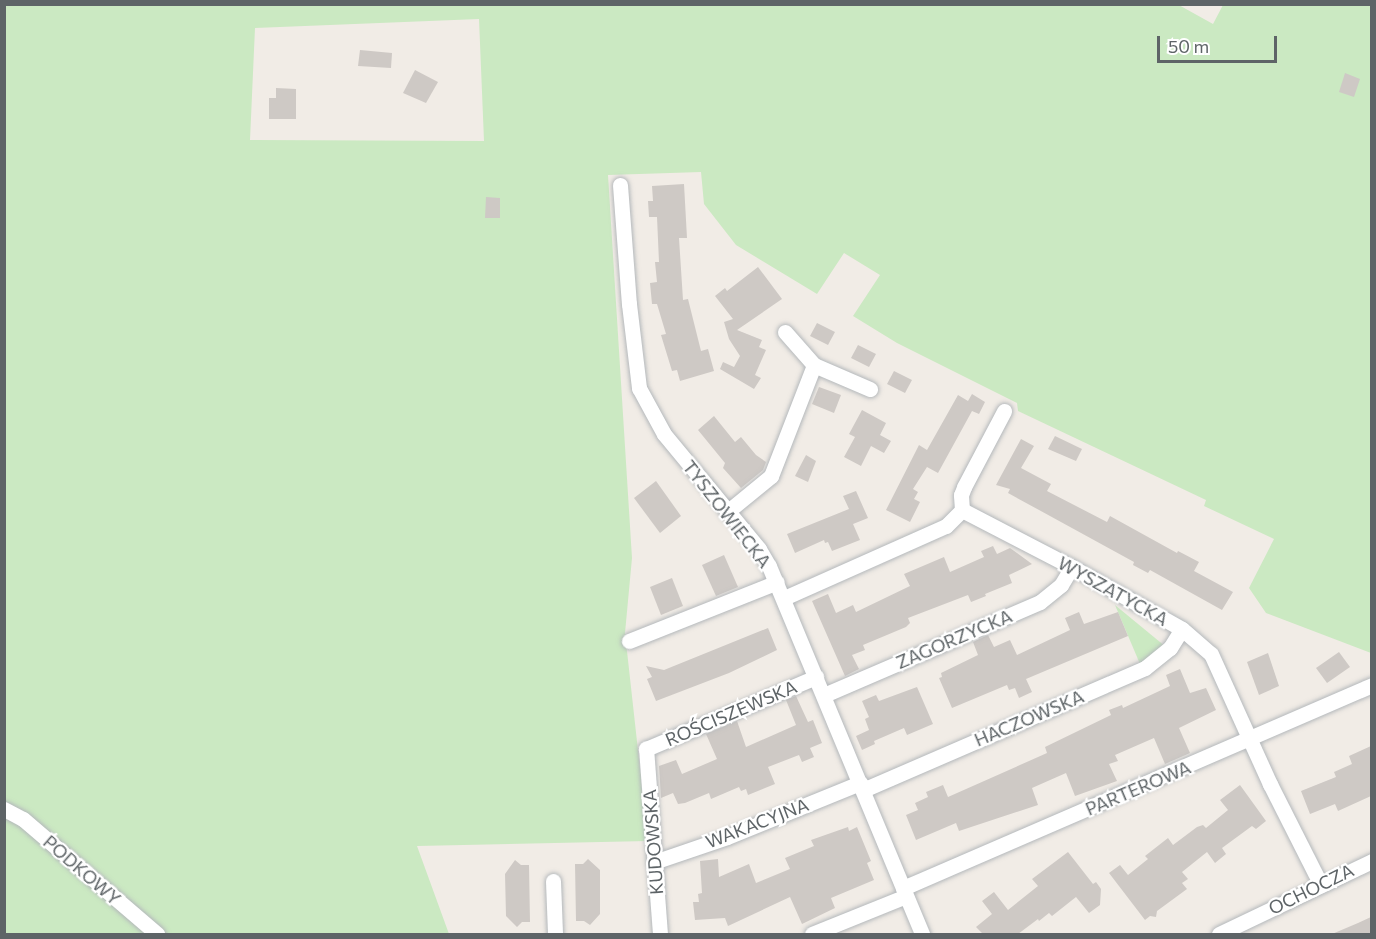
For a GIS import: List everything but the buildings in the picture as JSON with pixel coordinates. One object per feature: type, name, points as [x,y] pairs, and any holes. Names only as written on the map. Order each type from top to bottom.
[{"type":"street","name":"TYSZOWIECKA","points":[[620,185],[629,304],[639,388],[664,434],[759,549],[777,582],[922,934]]},
{"type":"street","points":[[785,332],[813,365],[870,389]]},
{"type":"street","points":[[728,512],[771,476],[813,365]]},
{"type":"street","points":[[784,598],[946,526],[962,510],[961,495],[964,487],[1004,411]]},
{"type":"street","name":"WYSZATYCKA","points":[[962,510],[1072,567],[1182,629],[1206,648],[1216,662],[1270,784],[1321,885]]},
{"type":"street","name":"ZAGORZYCKA","points":[[824,695],[1040,602],[1061,585],[1072,567]]},
{"type":"street","points":[[629,641],[777,582]]},
{"type":"street","name":"HACZOWSKA","points":[[861,787],[1144,668],[1170,648],[1182,629]]},
{"type":"street","name":"ROŚCISZEWSKA","points":[[646,749],[816,677]]},
{"type":"street","name":"PARTEROWA","points":[[812,934],[1371,685]]},
{"type":"street","name":"KUDOWSKA","points":[[646,749],[660,934]]},
{"type":"street","name":"WAKACYJNA","points":[[654,862],[861,787]]},
{"type":"street","name":"PODKOWY","points":[[4,809],[23,819],[157,934]]},
{"type":"street","name":"OCHOCZA","points":[[1219,934],[1371,861]]},
{"type":"street","points":[[553,881],[555,934]]},
{"type":"green space","points":[[1177,4],[1213,24],[1223,5],[1371,5],[1371,653],[1266,613],[1249,588],[1274,539],[1204,506],[1206,500],[1018,411],[1017,403],[897,343],[853,316],[880,275],[844,253],[817,294],[736,245],[704,204],[701,172],[608,175],[632,558],[625,633],[648,841],[417,846],[449,934],[5,934],[5,5]],"holes":[[[479,19],[484,141],[250,140],[255,28]]]},
{"type":"green space","points":[[1115,605],[1166,647],[1140,664]]}]
